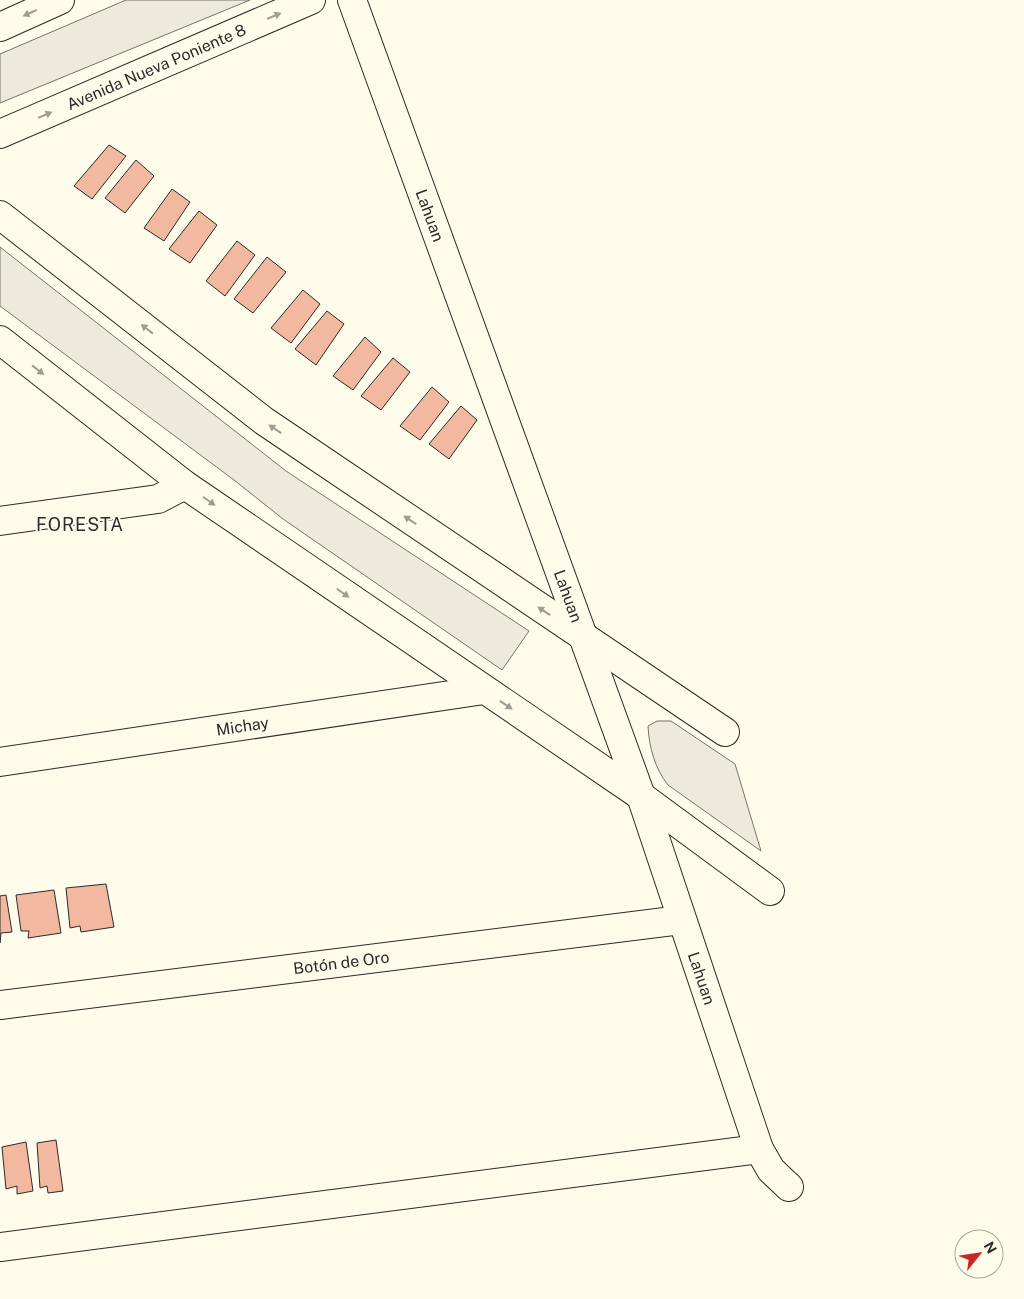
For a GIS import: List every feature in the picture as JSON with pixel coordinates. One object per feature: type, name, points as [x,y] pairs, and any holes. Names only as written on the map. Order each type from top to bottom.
[{"type":"street","points":[[0,27],[60,0]]},
{"type":"street","name":"Avenida Nueva Poniente 8","points":[[0,134],[311,0]]},
{"type":"street","name":"Lahuan","points":[[352,0],[641,796],[759,1149],[771,1170],[790,1187]]},
{"type":"street","points":[[0,215],[264,421],[725,732]]},
{"type":"street","points":[[0,340],[185,485],[641,796],[770,891]]},
{"type":"street","points":[[0,521],[158,499],[185,485]]},
{"type":"street","name":"Michay","points":[[0,762],[484,690]]},
{"type":"street","name":"Botón de Oro","points":[[0,1005],[682,920]]},
{"type":"street","points":[[0,1247],[759,1149]]},
{"type":"shaded area","points":[[126,0],[250,0],[0,103],[0,54]]},
{"type":"shaded area","points":[[0,247],[286,471],[529,631],[502,670],[283,519],[234,480],[0,306]]},
{"type":"shaded area","points":[[657,721],[671,721],[735,764],[761,851],[668,785],[663,779],[656,765],[648,726]]},
{"type":"building","points":[[109,145],[126,156],[92,199],[74,186]]},
{"type":"building","points":[[136,160],[154,176],[125,213],[105,198]]},
{"type":"building","points":[[172,189],[190,202],[164,241],[144,228]]},
{"type":"building","points":[[199,211],[217,225],[190,263],[169,249]]},
{"type":"building","points":[[237,241],[255,255],[225,296],[206,281]]},
{"type":"building","points":[[267,257],[286,272],[253,313],[234,299]]},
{"type":"building","points":[[303,290],[320,304],[291,343],[271,328]]},
{"type":"building","points":[[327,311],[344,324],[316,365],[295,349]]},
{"type":"building","points":[[365,337],[381,352],[353,390],[333,376]]},
{"type":"building","points":[[393,358],[410,372],[381,410],[361,396]]},
{"type":"building","points":[[432,387],[449,402],[420,440],[400,426]]},
{"type":"building","points":[[461,406],[477,420],[449,459],[429,444]]},
{"type":"building","points":[[106,884],[114,927],[81,932],[80,926],[70,928],[66,888]]},
{"type":"building","points":[[54,890],[61,933],[28,938],[29,931],[21,931],[16,895]]},
{"type":"building","points":[[6,895],[12,932],[1,933],[0,943],[0,896]]},
{"type":"building","points":[[56,1140],[63,1191],[48,1193],[47,1186],[40,1188],[37,1143]]},
{"type":"building","points":[[26,1142],[33,1191],[17,1194],[17,1186],[6,1189],[2,1147]]},
{"type":"district","name":"FORESTA","points":[[80,524]]}]
